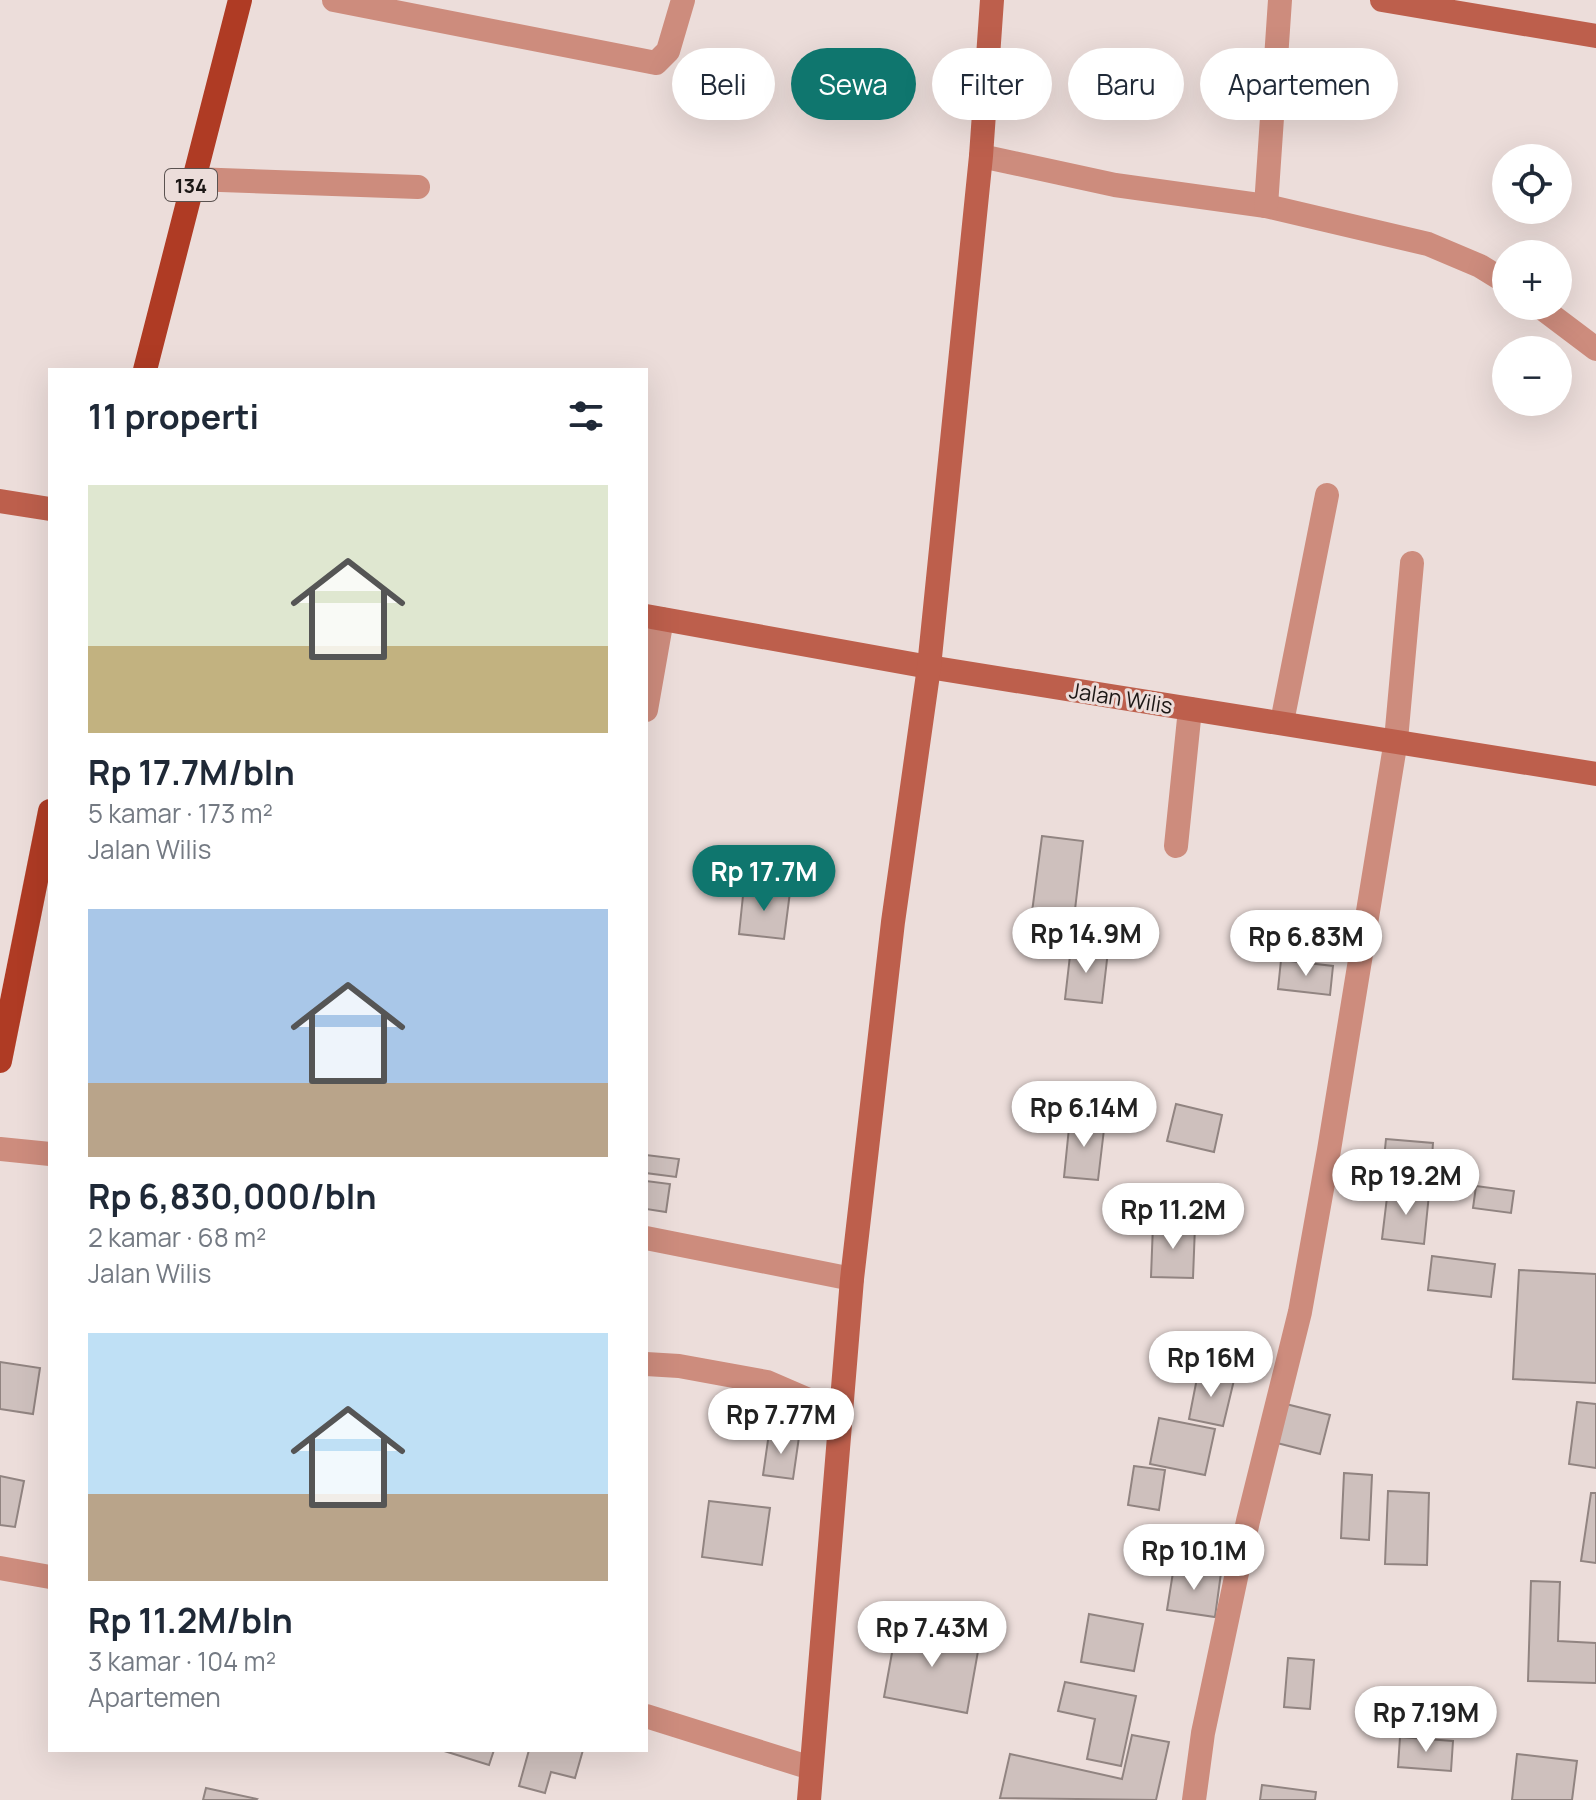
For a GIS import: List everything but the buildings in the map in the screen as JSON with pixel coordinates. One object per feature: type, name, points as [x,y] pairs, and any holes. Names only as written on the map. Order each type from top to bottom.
[{"type":"main road","name":"134","points":[[145,368],[240,0]]},
{"type":"main road","points":[[809,1800],[852,1279],[893,922],[929,667],[981,156],[992,0]]},
{"type":"main road","points":[[1382,0],[1596,36]]},
{"type":"main road","points":[[0,501],[48,509]]},
{"type":"main road","name":"Jalan Wilis","points":[[654,618],[929,667],[1596,774]]},
{"type":"main road","points":[[0,1061],[48,821]]},
{"type":"street","points":[[334,0],[656,63],[668,51],[683,0]]},
{"type":"street","points":[[1266,206],[1280,0]]},
{"type":"street","points":[[981,156],[1115,185],[1266,206],[1428,244],[1492,273]]},
{"type":"street","points":[[192,179],[418,187]]},
{"type":"street","points":[[1558,320],[1596,349]]},
{"type":"street","points":[[1282,722],[1327,495]]},
{"type":"street","points":[[1194,1800],[1203,1733],[1248,1521],[1300,1312],[1396,740],[1412,563]]},
{"type":"street","points":[[648,687],[654,618]]},
{"type":"street","points":[[1176,846],[1190,709]]},
{"type":"street","points":[[0,1149],[48,1154]]},
{"type":"street","points":[[648,1238],[852,1279]]},
{"type":"street","points":[[648,1364],[679,1366],[767,1382],[841,1414]]},
{"type":"street","points":[[0,1568],[48,1577]]},
{"type":"street","points":[[648,1717],[811,1768]]}]
